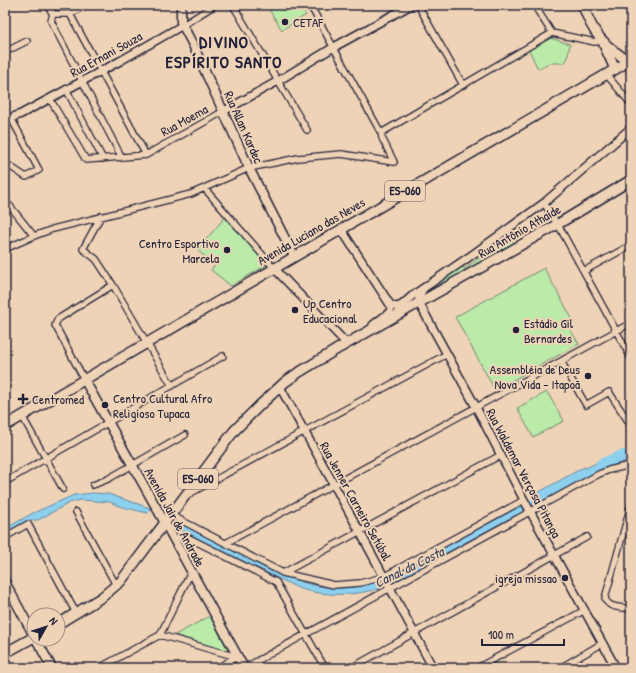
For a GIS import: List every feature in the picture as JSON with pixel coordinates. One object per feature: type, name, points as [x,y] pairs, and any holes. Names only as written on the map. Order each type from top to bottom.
[{"type":"main road","name":"Rua Allan Kardec","points":[[181,5],[181,22],[224,111],[249,168],[294,256]]},
{"type":"main road","points":[[583,5],[591,26],[602,41],[614,52],[630,61]]},
{"type":"main road","points":[[602,41],[615,69]]},
{"type":"main road","name":"Avenida Luciano das Neves","points":[[5,426],[630,61]]},
{"type":"main road","name":"Rua Antônio Athaíde","points":[[419,303],[558,224],[631,180]]},
{"type":"main road","name":"ES-060","points":[[66,619],[102,597],[129,572],[234,431],[280,387],[298,373],[419,303]]},
{"type":"main road","name":"Avenida Jair de Andrade","points":[[84,379],[133,465],[168,519],[174,540],[244,668]]},
{"type":"main road","points":[[5,582],[26,620]]},
{"type":"main road","points":[[5,653],[26,642]]},
{"type":"main road","points":[[40,647],[52,668]]},
{"type":"street","points":[[48,5],[52,14],[51,21],[122,158]]},
{"type":"street","points":[[52,14],[70,14],[86,5]]},
{"type":"street","name":"Rua Ernani Souza","points":[[8,119],[100,71],[216,5]]},
{"type":"street","points":[[241,5],[234,7],[307,130]]},
{"type":"street","points":[[5,249],[53,229],[191,194],[249,168],[298,158],[341,154],[394,162],[381,133],[310,5]]},
{"type":"street","name":"Rua Moema","points":[[50,98],[86,160],[146,155],[278,81],[334,47],[411,5]]},
{"type":"street","points":[[418,5],[463,85]]},
{"type":"street","points":[[534,5],[552,33]]},
{"type":"street","points":[[70,14],[146,155]]},
{"type":"street","points":[[381,133],[552,33],[595,42],[602,41]]},
{"type":"street","points":[[5,52],[26,41]]},
{"type":"street","points":[[606,74],[631,104]]},
{"type":"street","points":[[66,89],[103,159]]},
{"type":"street","points":[[5,163],[26,177],[39,170],[8,119]]},
{"type":"street","points":[[390,305],[394,307],[400,306],[544,203],[631,128]]},
{"type":"street","points":[[205,189],[274,268],[347,344]]},
{"type":"street","points":[[544,203],[558,224],[631,358]]},
{"type":"street","points":[[10,206],[34,236]]},
{"type":"street","points":[[101,216],[83,249],[96,259],[113,285],[172,386]]},
{"type":"street","points":[[341,229],[390,305],[390,312],[377,322],[368,332]]},
{"type":"street","points":[[584,271],[631,245]]},
{"type":"street","points":[[84,379],[55,325],[58,319],[113,285]]},
{"type":"street","points":[[419,303],[419,295],[424,288]]},
{"type":"street","name":"Rua Waldemar Verçosa Pitanga","points":[[419,303],[476,406],[524,501],[616,668]]},
{"type":"street","points":[[226,543],[631,323]]},
{"type":"street","points":[[185,497],[222,475],[447,354]]},
{"type":"street","points":[[5,482],[223,356]]},
{"type":"street","points":[[561,361],[586,405],[609,392],[630,423],[631,434]]},
{"type":"street","name":"Rua Jenner Carneiro Setúbal","points":[[280,387],[433,668]]},
{"type":"street","points":[[22,416],[63,489]]},
{"type":"street","points":[[93,485],[108,479],[185,435]]},
{"type":"street","points":[[283,573],[501,455]]},
{"type":"street","points":[[244,668],[389,587],[599,474],[609,470],[630,466]]},
{"type":"street","points":[[168,519],[226,543],[283,573],[334,585],[360,583],[384,578],[524,501]]},
{"type":"street","points":[[631,505],[605,596],[606,603],[612,606],[631,609]]},
{"type":"street","points":[[76,512],[116,585]]},
{"type":"street","points":[[5,537],[28,524],[76,613]]},
{"type":"street","points":[[174,540],[180,537],[189,538],[272,580],[277,584],[304,634],[325,668]]},
{"type":"street","points":[[351,668],[587,537]]},
{"type":"street","points":[[99,668],[160,634],[192,572]]},
{"type":"street","points":[[477,668],[585,610]]},
{"type":"street","points":[[160,634],[237,657]]},
{"type":"street","points":[[560,668],[603,643]]},
{"type":"street","points":[[217,668],[237,657]]},
{"type":"green space","name":"CETAF","points":[[266,5],[300,5],[306,15],[282,30]]},
{"type":"green space","points":[[550,38],[570,44],[567,60],[563,63],[549,63],[538,69],[529,50]]},
{"type":"green space","name":"Centro Esportivo Marcela","points":[[226,216],[265,261],[265,266],[231,286],[211,270],[215,265],[197,250]]},
{"type":"green space","points":[[509,237],[514,243],[434,288],[435,290],[423,296],[428,289],[463,265],[464,269]]},
{"type":"green space","name":"Estádio Gil Bernardes","points":[[544,268],[574,322],[568,326],[579,344],[495,390],[455,317]]},
{"type":"green space","points":[[547,392],[564,421],[533,437],[517,408]]},
{"type":"green space","points":[[210,616],[229,652],[175,635]]},
{"type":"water","points":[[629,448],[631,456],[626,461],[600,470],[537,505],[532,496],[584,467],[586,468],[604,459],[615,458]]},
{"type":"water","points":[[93,493],[108,494],[150,508],[148,513],[122,507],[110,502],[80,500],[69,503],[38,520],[31,520],[5,534],[5,529],[31,514],[74,495]]},
{"type":"water","points":[[519,505],[522,506],[525,512],[514,516],[392,583],[389,577]]},
{"type":"water","points":[[179,523],[228,546],[275,572],[299,581],[324,587],[351,587],[379,581],[381,588],[360,593],[329,594],[298,588],[177,528]]},
{"type":"waterway","name":"Canal da Costa","points":[[599,462],[621,453],[631,452]]},
{"type":"waterway","name":"Canal da Costa","points":[[516,511],[540,497]]},
{"type":"waterway","name":"Canal da Costa","points":[[373,587],[397,576]]},
{"type":"place","name":"CETAF","points":[[285,22]]},
{"type":"place","name":"Centro Esportivo Marcela","points":[[227,250]]},
{"type":"place","name":"Up Centro Educacional","points":[[295,310]]},
{"type":"place","name":"Estádio Gil Bernardes","points":[[516,330]]},
{"type":"place","name":"Assembléia de Deus Nova Vida - Itapoã","points":[[588,376]]},
{"type":"place","name":"Centromed","points":[[23,399]]},
{"type":"place","name":"Centro Cultural Afro Religioso Tupaca","points":[[105,405]]},
{"type":"place","name":"igreja missao","points":[[565,578]]},
{"type":"district","name":"DIVINO ESPÍRITO SANTO","points":[[224,52]]}]
